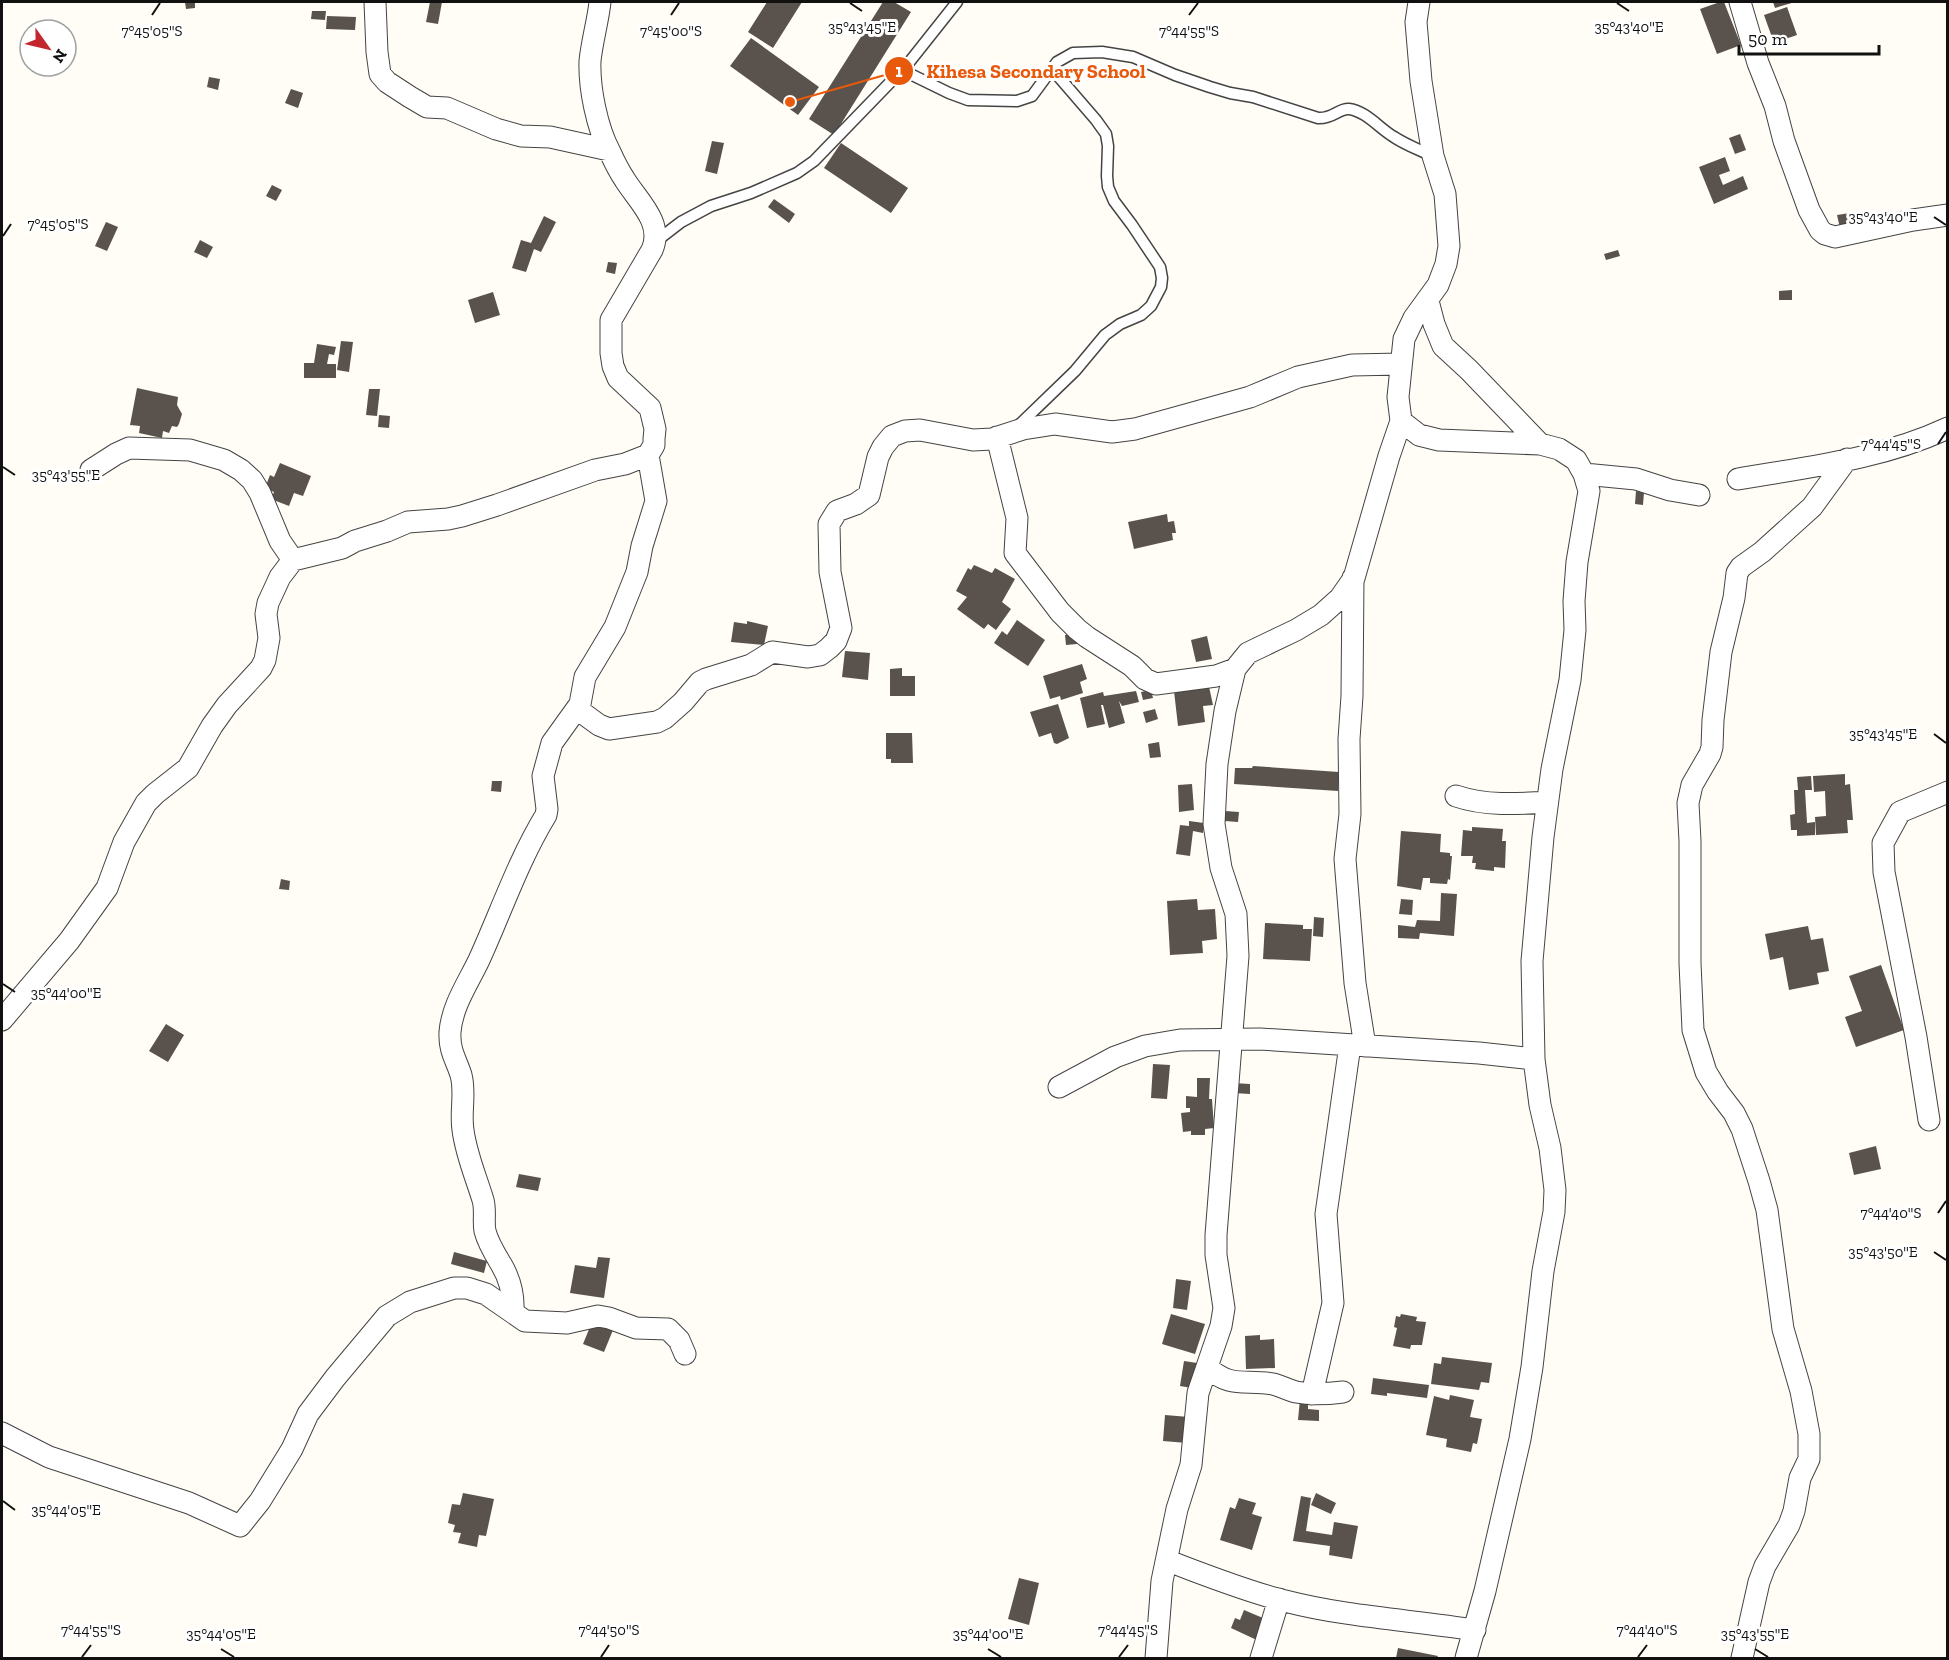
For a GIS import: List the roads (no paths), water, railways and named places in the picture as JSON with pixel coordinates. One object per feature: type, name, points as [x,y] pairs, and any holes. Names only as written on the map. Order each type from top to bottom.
[{"type":"street","points":[[375,2],[380,74],[387,82],[410,97],[427,107],[447,108],[488,126],[521,136],[550,137],[609,150]]},
{"type":"street","points":[[2,1020],[69,941],[107,888],[124,842],[147,803],[188,768],[227,705],[261,668],[265,660],[269,638],[266,614],[268,603],[280,577],[293,560],[342,548],[408,522],[448,519],[497,505],[595,470],[625,464],[648,455],[654,445],[655,429],[650,408],[618,378],[611,352],[611,320],[655,243],[653,224],[647,210],[624,179],[609,150],[594,106],[590,60],[600,2]]},
{"type":"street","points":[[1312,1395],[1333,1303],[1326,1214],[1358,1046],[1346,859],[1350,814],[1348,739],[1352,696],[1353,578],[1401,421],[1398,397],[1404,339],[1414,318],[1438,285],[1446,264],[1449,246],[1444,194],[1433,156],[1420,81],[1416,22],[1419,2]]},
{"type":"street","points":[[1740,2],[1758,63],[1775,106],[1784,141],[1809,210],[1820,230],[1835,237],[1947,215]]},
{"type":"street","points":[[1428,301],[1443,346],[1540,444]]},
{"type":"street","points":[[577,709],[599,725],[609,729],[657,722],[665,718],[700,682],[751,665],[772,652],[808,657],[819,655],[836,641],[841,628],[830,572],[829,524],[837,511],[856,504],[869,495],[878,457],[889,438],[904,431],[920,430],[973,440],[1055,424],[1112,432],[1135,429],[1250,397],[1298,377],[1352,365],[1401,364]]},
{"type":"street","points":[[1401,421],[1419,435],[1439,440],[1540,444],[1559,449],[1576,460],[1584,474],[1589,491],[1580,533],[1574,601],[1575,630],[1568,690],[1547,802],[1539,868],[1532,962],[1534,1059],[1556,1190],[1554,1212],[1543,1271],[1532,1367],[1520,1439],[1495,1552],[1466,1659]]},
{"type":"street","points":[[1738,479],[1894,449],[1920,441],[1947,428]]},
{"type":"street","points":[[1004,435],[1017,518],[1015,553],[1060,612],[1087,637],[1132,666],[1150,683],[1216,676],[1235,669]]},
{"type":"street","points":[[91,470],[129,448],[190,450],[224,460],[252,480],[260,493],[280,541],[293,560]]},
{"type":"street","points":[[513,1312],[512,1288],[485,1230],[483,1200],[465,1143],[462,1128],[461,1075],[452,1054],[450,1029],[460,996],[478,961],[520,862],[546,815],[543,785],[545,764],[555,737],[577,709],[585,677],[615,627],[637,572],[642,546],[656,501],[648,455]]},
{"type":"street","points":[[1742,1659],[1760,1582],[1794,1511],[1800,1478],[1809,1459],[1810,1440],[1801,1390],[1784,1329],[1767,1210],[1759,1181],[1742,1129],[1706,1072],[1693,1030],[1688,803],[1692,785],[1710,754],[1721,652],[1734,598],[1737,573],[1741,567],[1762,552],[1812,507],[1847,459]]},
{"type":"street","points":[[1584,474],[1636,479],[1670,490],[1699,495]]},
{"type":"street","points":[[1156,1659],[1160,1601],[1177,1509],[1191,1465],[1198,1393],[1221,1326],[1224,1308],[1216,1255],[1216,1235],[1233,1038],[1238,930],[1236,914],[1218,856],[1214,824],[1217,764],[1225,711],[1235,669],[1248,653],[1321,615],[1340,597],[1353,578]]},
{"type":"street","points":[[1929,1120],[1916,1037],[1884,873],[1883,843],[1900,812],[1947,792]]},
{"type":"street","points":[[1456,796],[1480,802],[1521,804],[1547,802]]},
{"type":"street","points":[[1059,1087],[1115,1057],[1145,1046],[1180,1040],[1233,1038],[1479,1053],[1534,1059]]},
{"type":"street","points":[[2,1433],[49,1457],[189,1503],[240,1526],[260,1502],[292,1449],[308,1414],[387,1316],[410,1302],[454,1288],[467,1288],[486,1294],[525,1321],[567,1323],[598,1317],[609,1318],[636,1328],[668,1329],[679,1340],[684,1354]]},
{"type":"street","points":[[1207,1367],[1224,1380],[1234,1382],[1274,1384],[1312,1395],[1343,1392]]},
{"type":"street","points":[[1168,1561],[1279,1599],[1378,1619],[1475,1630]]},
{"type":"street","points":[[1261,1659],[1279,1599]]},
{"type":"lane","points":[[655,243],[681,222],[711,206],[751,193],[797,173],[814,161],[902,70],[957,2]]},
{"type":"lane","points":[[902,70],[968,100],[984,102],[1024,100],[1032,96],[1057,62],[1073,53],[1102,52],[1133,57],[1184,78],[1318,118],[1330,118],[1344,109],[1353,110],[1393,137],[1433,156]]},
{"type":"lane","points":[[1004,435],[1075,371],[1105,335],[1120,324],[1141,315],[1151,306],[1161,287],[1160,267],[1119,209],[1108,187],[1106,134],[1052,69]]},
{"type":"place","name":"Kihesa Secondary School","points":[[790,102]]}]
